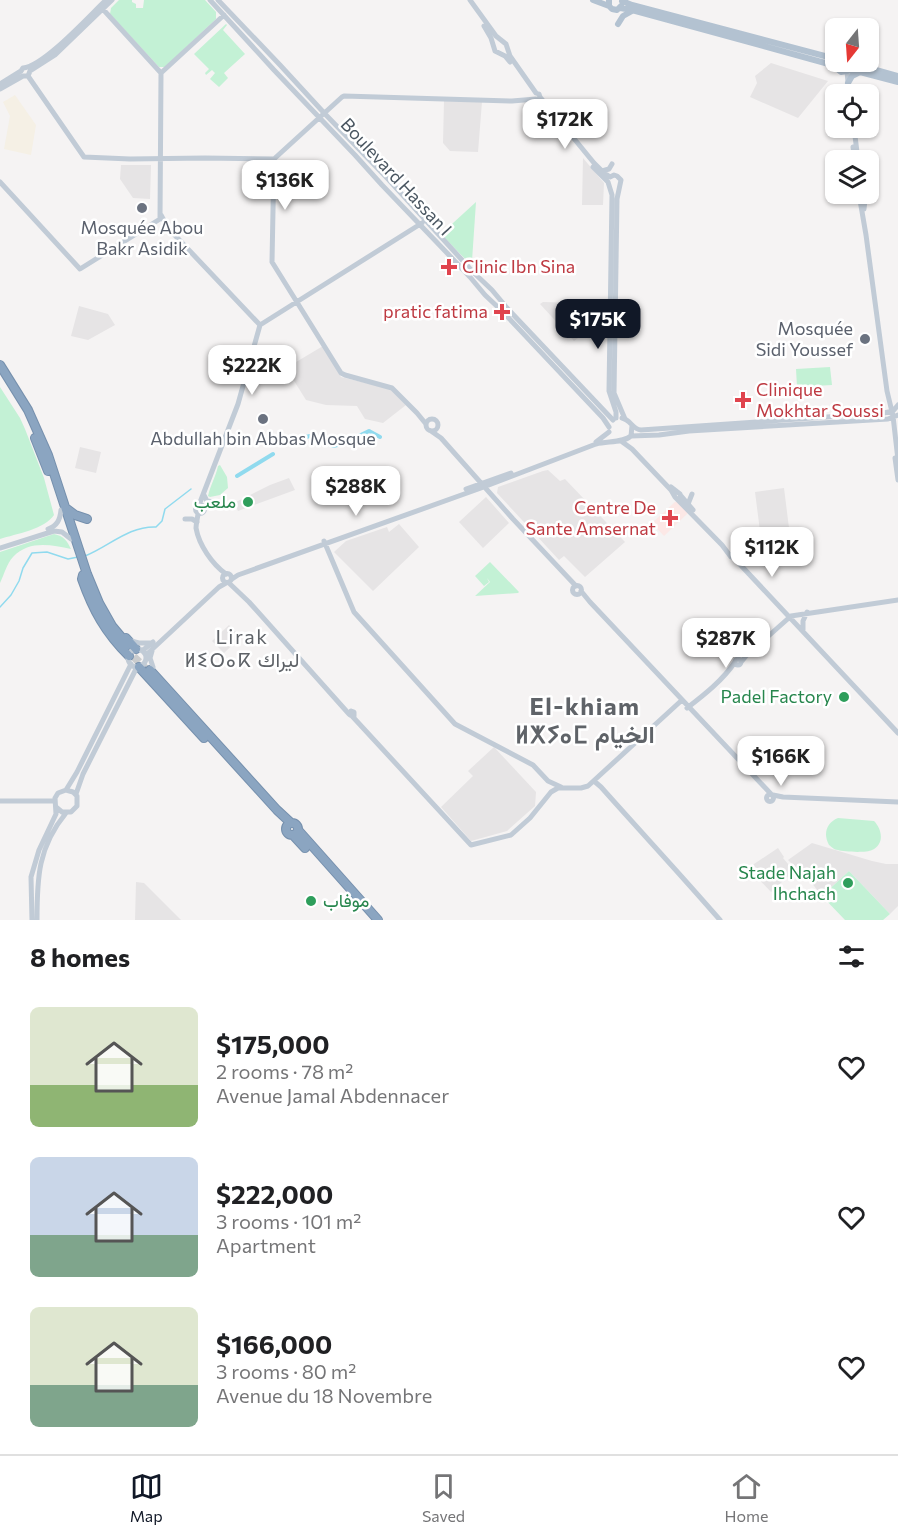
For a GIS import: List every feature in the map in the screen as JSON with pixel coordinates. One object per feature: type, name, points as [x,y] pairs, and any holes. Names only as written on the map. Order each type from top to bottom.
[{"type":"highway","points":[[0,365],[38,430],[85,574],[109,616],[138,658],[195,728],[218,747],[279,818],[313,849],[378,920]]},
{"type":"highway","points":[[0,375],[33,434],[63,508],[87,519],[77,524],[72,535]]},
{"type":"highway","points":[[292,829],[300,842],[372,920]]},
{"type":"main road","points":[[593,0],[609,3],[613,10],[620,8],[634,11],[825,59]]},
{"type":"main road","points":[[620,8],[622,0],[825,59]]},
{"type":"main road","points":[[618,24],[623,16],[634,11]]},
{"type":"main road","points":[[848,83],[852,76],[860,72],[898,82]]},
{"type":"main road","points":[[873,72],[898,76]]},
{"type":"street","points":[[101,8],[106,0]]},
{"type":"street","points":[[0,89],[49,54],[112,0]]},
{"type":"street","name":"Boulevard Hassan I","points":[[210,0],[322,116],[388,179],[485,295],[603,418],[609,430]]},
{"type":"street","name":"Boulevard Hassan I","points":[[218,0],[269,53],[390,195],[423,222],[614,419]]},
{"type":"street","points":[[468,0],[500,41],[505,43],[504,52],[507,58],[536,96],[594,168],[610,182]]},
{"type":"street","points":[[468,0],[488,31],[496,53],[504,52]]},
{"type":"street","points":[[101,8],[162,73],[161,221],[260,325]]},
{"type":"street","points":[[162,73],[224,15]]},
{"type":"street","points":[[494,46],[500,41]]},
{"type":"street","points":[[0,84],[26,72]]},
{"type":"street","points":[[26,72],[84,157],[274,159],[342,97],[346,96],[526,100],[536,96]]},
{"type":"street","points":[[848,72],[848,83]]},
{"type":"street","points":[[536,96],[615,188],[618,187]]},
{"type":"street","points":[[274,159],[272,262],[340,373],[391,387],[427,422]]},
{"type":"street","points":[[601,171],[609,169],[612,164]]},
{"type":"street","points":[[474,477],[492,482],[596,442],[609,430],[616,412],[609,391],[612,195],[610,182],[614,175],[619,177],[621,182],[618,187],[616,209],[614,393],[625,418],[632,426],[640,430],[892,415]]},
{"type":"street","points":[[0,182],[80,268],[161,221]]},
{"type":"street","points":[[862,204],[898,460]]},
{"type":"street","points":[[423,222],[260,325],[238,404],[201,505],[196,509],[200,513],[197,523],[205,550],[227,578],[471,845],[511,835],[538,810],[551,792],[561,788],[584,788],[681,701]]},
{"type":"street","points":[[898,405],[892,415],[898,480]]},
{"type":"street","points":[[227,578],[596,444],[630,437],[689,431],[892,415]]},
{"type":"street","points":[[614,419],[625,418]]},
{"type":"street","points":[[427,422],[432,419],[436,421],[441,438]]},
{"type":"street","points":[[427,422],[426,428],[441,438],[519,525],[574,587],[573,593],[580,593],[590,602],[771,796],[898,802]]},
{"type":"street","points":[[632,426],[630,437],[634,447],[898,733]]},
{"type":"street","points":[[431,431],[437,428]]},
{"type":"street","points":[[609,430],[613,438],[634,450],[688,504],[733,556]]},
{"type":"street","points":[[471,489],[474,477]]},
{"type":"street","points":[[488,493],[492,482]]},
{"type":"street","points":[[471,489],[488,493]]},
{"type":"street","points":[[688,504],[692,494]]},
{"type":"street","points":[[203,496],[207,501],[214,502]]},
{"type":"street","points":[[0,546],[55,527],[63,508]]},
{"type":"street","points":[[185,519],[192,519],[197,523]]},
{"type":"street","points":[[0,546],[54,531],[72,535]]},
{"type":"street","points":[[323,543],[328,558],[339,574],[354,612],[455,724],[533,765],[548,781],[561,788]]},
{"type":"street","points":[[66,790],[125,675],[138,658],[227,578],[323,543]]},
{"type":"street","points":[[238,589],[238,579],[243,573]]},
{"type":"street","points":[[688,708],[791,618],[807,612],[898,600]]},
{"type":"street","points":[[803,630],[803,621],[807,612]]},
{"type":"street","points":[[132,676],[137,673],[139,643],[154,644]]},
{"type":"street","points":[[125,675],[127,662],[150,655],[154,644]]},
{"type":"street","points":[[75,794],[132,676],[138,658]]},
{"type":"street","points":[[548,781],[551,792]]},
{"type":"street","points":[[594,781],[720,920]]},
{"type":"street","points":[[32,920],[35,878],[39,850],[56,814],[58,793],[66,790],[73,792],[78,799],[76,806],[71,812],[66,813],[46,847],[35,878],[37,920]]},
{"type":"street","points":[[0,801],[56,804]]},
{"type":"street","points":[[56,804],[62,812],[66,813]]},
{"type":"shaded area","points":[[771,63],[828,81],[798,118],[750,97],[757,83],[755,76]]},
{"type":"shaded area","points":[[444,101],[482,102],[478,152],[450,151],[443,143]]},
{"type":"shaded area","points":[[583,158],[604,183],[603,205],[582,205]]},
{"type":"shaded area","points":[[121,165],[151,165],[150,199],[133,198],[120,179]]},
{"type":"shaded area","points":[[543,302],[578,303],[578,338],[574,341],[540,304]]},
{"type":"shaded area","points":[[79,306],[108,314],[115,325],[88,340],[71,336]]},
{"type":"shaded area","points":[[323,346],[341,377],[391,389],[406,405],[383,423],[365,419],[357,406],[326,405],[306,400],[286,368]]},
{"type":"shaded area","points":[[80,447],[101,452],[96,473],[75,468]]},
{"type":"shaded area","points":[[548,470],[560,481],[565,479],[625,542],[585,577],[564,556],[559,560],[497,493],[498,487]]},
{"type":"shaded area","points":[[289,478],[295,490],[238,511],[234,503]]},
{"type":"shaded area","points":[[784,488],[789,528],[760,531],[755,492]]},
{"type":"shaded area","points":[[486,497],[509,523],[483,548],[459,522]]},
{"type":"shaded area","name":"Centre De Sante Amsernat","points":[[675,502],[679,502],[688,513],[664,536],[652,523]]},
{"type":"shaded area","points":[[399,524],[419,547],[373,591],[334,552],[346,541],[387,527],[389,532]]},
{"type":"shaded area","points":[[229,625],[241,637],[224,653],[212,641]]},
{"type":"shaded area","points":[[494,747],[536,792],[535,806],[507,831],[471,841],[441,807],[473,776],[468,771]]},
{"type":"shaded area","points":[[812,843],[872,861],[898,864],[898,906],[890,914],[849,871],[822,896],[799,867],[796,868],[788,860]]},
{"type":"shaded area","points":[[778,848],[794,871],[771,892],[748,868]]},
{"type":"shaded area","points":[[136,882],[144,883],[181,920],[135,920]]},
{"type":"green space","points":[[119,0],[132,0],[136,8],[143,8],[144,0],[205,0],[216,12],[216,19],[165,67],[159,67],[110,14],[111,8]]},
{"type":"green space","points":[[226,24],[223,30],[245,54],[224,73],[228,78],[219,87],[210,79],[215,73],[212,70],[206,75],[209,69],[194,54]]},
{"type":"green space","points":[[476,202],[472,261],[470,264],[441,234]]},
{"type":"green space","points":[[830,367],[832,385],[797,387],[796,369]]},
{"type":"green space","points":[[0,387],[25,429],[44,478],[54,515],[44,524],[0,539]]},
{"type":"green space","points":[[220,465],[227,477],[228,488],[220,495],[210,497],[209,492]]},
{"type":"green space","points":[[54,534],[65,539],[71,549],[40,545],[26,548],[11,560],[0,583],[0,552]]},
{"type":"green space","points":[[490,562],[518,593],[475,596],[490,582],[487,578],[489,582],[484,586],[475,576]]},
{"type":"green space","points":[[838,818],[874,821],[881,836],[879,844],[865,852],[834,849],[827,841],[826,833],[828,826]]},
{"type":"green space","name":"Stade Najah Ihchach","points":[[849,871],[890,914],[883,920],[845,920],[822,896]]},
{"type":"sand","points":[[15,95],[36,125],[31,155],[4,149],[10,116],[3,102]]},
{"type":"waterway","points":[[287,444],[310,436],[333,446],[369,431],[380,437]]},
{"type":"waterway","points":[[237,476],[273,454]]},
{"type":"waterway","points":[[85,556],[128,533],[156,527],[162,521],[165,509],[191,489]]},
{"type":"waterway","points":[[0,607],[11,595],[32,553],[47,552],[68,559],[78,557]]},
{"type":"tunnel","points":[[125,648],[148,671]]},
{"type":"place","name":"Mosquée Abou Bakr Asidik","points":[[142,208]]},
{"type":"place","name":"Clinic Ibn Sina","points":[[449,267]]},
{"type":"place","name":"pratic fatima","points":[[502,312]]},
{"type":"place","name":"Mosquée Sidi Youssef","points":[[865,339]]},
{"type":"place","name":"Clinique Mokhtar Soussi","points":[[743,400]]},
{"type":"place","name":"Abdullah bin Abbas Mosque","points":[[263,419]]},
{"type":"place","name":"ملعب","points":[[248,502]]},
{"type":"place","name":"Centre De Sante Amsernat","points":[[670,518]]},
{"type":"place","name":"Padel Factory","points":[[844,697]]},
{"type":"place","name":"Stade Najah Ihchach","points":[[848,883]]},
{"type":"place","name":"موفاب","points":[[311,901]]},
{"type":"district","name":"Lirak ⵍⵉⵔⴰⴽ ليراك","points":[[242,648]]},
{"type":"district","name":"El-khiam ⵍⵅⵢⴰⵎ الخيام","points":[[585,721]]}]
